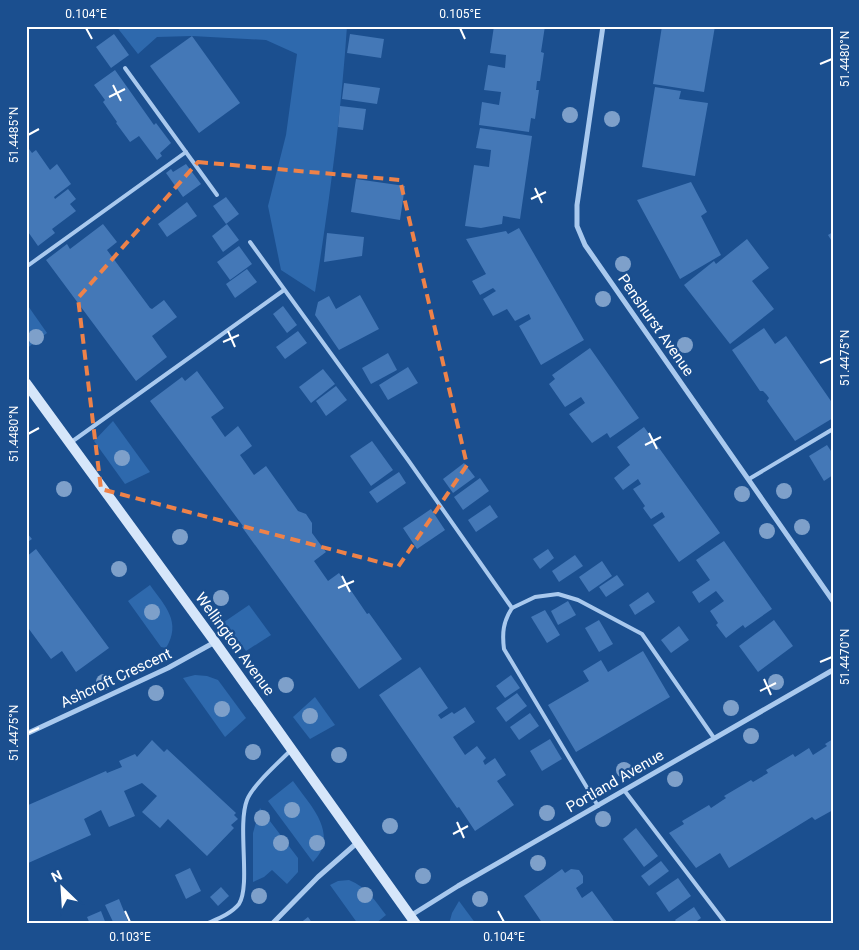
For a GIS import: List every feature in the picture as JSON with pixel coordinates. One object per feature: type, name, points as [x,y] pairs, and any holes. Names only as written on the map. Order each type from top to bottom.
[{"type":"street","name":"Penshurst Avenue","points":[[603,26],[577,205],[577,226],[585,245],[833,601]]},
{"type":"street","name":"Wellington Avenue","points":[[26,383],[215,642],[413,920]]},
{"type":"street","name":"Ashcroft Crescent","points":[[26,734],[168,668],[215,642]]},
{"type":"street","name":"Portland Avenue","points":[[413,920],[624,790],[833,670]]},
{"type":"street","points":[[272,924],[318,877],[358,842]]},
{"type":"lane","points":[[125,68],[217,195]]},
{"type":"lane","points":[[26,267],[186,152]]},
{"type":"lane","points":[[250,242],[408,460],[512,608]]},
{"type":"lane","points":[[70,443],[284,290]]},
{"type":"lane","points":[[748,479],[833,429]]},
{"type":"lane","points":[[598,806],[504,650],[502,634],[506,618],[512,608],[535,597],[558,594],[578,600],[642,634],[714,738]]},
{"type":"lane","points":[[206,924],[230,912],[239,904],[243,893],[243,830],[247,801],[254,790],[292,749]]},
{"type":"lane","points":[[624,790],[726,924]]},
{"type":"highlighted area","points":[[198,162],[400,180],[467,465],[398,567],[101,489],[78,298]]},
{"type":"shaded area","points":[[116,26],[347,26],[334,160],[315,292],[281,270],[268,206],[286,135],[297,54],[266,40],[192,36],[157,37],[138,54]]},
{"type":"shaded area","points":[[26,303],[47,333],[26,349]]},
{"type":"shaded area","points":[[113,421],[150,472],[125,484],[94,441]]},
{"type":"shaded area","points":[[150,585],[166,607],[172,622],[171,639],[166,648],[161,647],[128,601]]},
{"type":"shaded area","points":[[249,605],[271,635],[246,651],[224,622]]},
{"type":"shaded area","points":[[195,675],[207,676],[218,680],[246,718],[225,737],[183,678]]},
{"type":"shaded area","points":[[315,697],[335,725],[310,739],[293,717]]},
{"type":"shaded area","points":[[293,781],[316,813],[323,831],[322,849],[313,862],[268,801]]},
{"type":"shaded area","points":[[260,808],[298,858],[298,872],[287,884],[272,870],[264,877],[253,882],[253,833]]},
{"type":"shaded area","points":[[349,880],[366,890],[386,915],[375,924],[358,924],[330,885],[338,881]]},
{"type":"shaded area","points":[[459,901],[476,924],[449,924],[452,913]]},
{"type":"building","points":[[494,26],[545,26],[541,52],[544,53],[540,81],[537,81],[536,90],[539,90],[535,119],[531,118],[529,132],[479,125],[482,102],[499,105],[501,92],[484,90],[488,65],[505,68],[506,55],[490,53]]},
{"type":"building","points":[[662,26],[715,26],[704,92],[653,84]]},
{"type":"building","points":[[114,34],[129,55],[111,68],[96,47]]},
{"type":"building","points":[[350,34],[384,39],[381,58],[347,53]]},
{"type":"building","points":[[192,36],[240,103],[199,133],[150,66]]},
{"type":"building","points":[[115,70],[154,125],[156,123],[171,143],[160,153],[162,156],[157,160],[139,136],[130,142],[116,123],[103,102],[105,100],[94,85]]},
{"type":"building","points":[[344,83],[380,88],[377,104],[342,99]]},
{"type":"building","points":[[655,87],[681,91],[679,99],[708,103],[695,176],[642,167]]},
{"type":"building","points":[[340,106],[366,109],[363,130],[338,127]]},
{"type":"building","points":[[480,128],[532,136],[520,219],[503,216],[502,224],[481,228],[465,226],[474,165],[489,167],[491,150],[476,148]]},
{"type":"building","points":[[26,145],[32,153],[36,150],[50,170],[57,164],[71,184],[54,197],[55,199],[68,189],[76,199],[70,204],[76,211],[52,229],[55,233],[38,246],[26,229]]},
{"type":"building","points":[[186,164],[201,184],[183,197],[166,173],[171,169],[173,172]]},
{"type":"building","points":[[356,179],[405,186],[400,220],[351,212]]},
{"type":"building","points":[[691,182],[707,212],[701,216],[721,255],[680,279],[637,200]]},
{"type":"building","points":[[226,197],[239,214],[226,224],[213,206]]},
{"type":"building","points":[[187,202],[197,216],[167,237],[158,224]]},
{"type":"building","points":[[103,224],[117,242],[107,250],[150,308],[152,309],[164,300],[177,317],[152,336],[167,357],[136,381],[46,260],[67,244],[70,249]]},
{"type":"building","points":[[227,224],[239,240],[223,252],[212,236]]},
{"type":"building","points":[[519,228],[584,340],[541,365],[519,326],[531,319],[529,314],[515,321],[507,309],[493,316],[483,299],[496,291],[493,288],[480,295],[472,281],[486,274],[466,239],[506,231],[508,234]]},
{"type":"building","points":[[833,232],[833,243],[828,235]]},
{"type":"building","points":[[327,233],[364,237],[362,256],[324,262]]},
{"type":"building","points":[[747,239],[769,268],[752,281],[774,309],[730,344],[684,285],[714,261],[716,264]]},
{"type":"building","points":[[239,246],[252,264],[230,280],[217,262]]},
{"type":"building","points":[[247,269],[257,282],[235,298],[226,284]]},
{"type":"building","points":[[360,295],[379,329],[339,350],[315,315],[318,302],[329,296],[336,309]]},
{"type":"building","points":[[283,306],[297,325],[287,333],[273,314]]},
{"type":"building","points":[[764,328],[775,344],[786,336],[833,404],[833,418],[795,441],[767,401],[769,398],[763,391],[760,391],[732,350]]},
{"type":"building","points":[[298,331],[307,343],[285,359],[276,347]]},
{"type":"building","points":[[590,348],[639,418],[610,438],[607,433],[592,443],[569,414],[585,403],[581,397],[565,407],[549,384],[555,379],[552,375]]},
{"type":"building","points":[[388,353],[397,370],[371,384],[362,368]]},
{"type":"building","points":[[408,367],[418,383],[388,400],[379,385]]},
{"type":"building","points":[[323,369],[335,384],[311,403],[299,387]]},
{"type":"building","points":[[197,371],[224,408],[211,417],[225,437],[238,426],[252,446],[240,455],[254,475],[266,466],[298,511],[306,514],[312,523],[312,533],[326,552],[314,561],[328,581],[339,573],[367,614],[369,613],[402,659],[359,689],[243,526],[150,401],[182,377],[185,381]]},
{"type":"building","points":[[336,386],[347,400],[326,416],[316,401]]},
{"type":"building","points":[[644,427],[720,533],[679,562],[653,525],[665,517],[662,512],[651,519],[643,508],[645,506],[633,489],[641,484],[638,479],[623,490],[614,478],[630,465],[617,447]]},
{"type":"building","points":[[372,441],[393,470],[371,486],[350,456]]},
{"type":"building","points":[[827,445],[833,454],[833,475],[824,481],[809,456]]},
{"type":"building","points":[[464,463],[475,477],[453,493],[443,479]]},
{"type":"building","points":[[399,472],[406,483],[377,503],[369,492]]},
{"type":"building","points":[[480,478],[489,491],[463,510],[454,497]]},
{"type":"building","points":[[490,505],[498,517],[476,532],[468,520]]},
{"type":"building","points":[[431,509],[445,530],[417,549],[403,528]]},
{"type":"building","points":[[26,532],[32,539],[26,543]]},
{"type":"building","points":[[724,541],[772,609],[745,628],[743,625],[726,638],[716,625],[718,623],[710,611],[724,601],[716,591],[699,603],[692,592],[710,580],[696,560]]},
{"type":"building","points":[[36,549],[109,648],[76,672],[62,651],[51,659],[26,625],[26,557]]},
{"type":"building","points":[[548,549],[554,558],[540,569],[533,559]]},
{"type":"building","points":[[575,555],[583,566],[559,582],[552,571]]},
{"type":"building","points":[[602,561],[612,576],[589,592],[579,577]]},
{"type":"building","points":[[617,575],[624,585],[606,597],[599,587]]},
{"type":"building","points":[[648,592],[655,602],[635,615],[629,605]]},
{"type":"building","points":[[568,601],[576,615],[558,625],[551,611]]},
{"type":"building","points":[[545,610],[560,635],[547,643],[531,617]]},
{"type":"building","points":[[599,620],[613,644],[599,652],[585,628]]},
{"type":"building","points":[[774,620],[793,646],[758,672],[739,646]]},
{"type":"building","points":[[679,626],[689,640],[671,653],[661,640]]},
{"type":"building","points":[[643,651],[670,697],[576,752],[548,705],[589,681],[583,671],[601,660],[608,672]]},
{"type":"building","points":[[420,667],[448,708],[438,715],[441,719],[465,707],[475,722],[453,737],[465,755],[477,746],[486,758],[483,761],[485,765],[495,758],[506,775],[497,781],[514,805],[475,831],[379,695]]},
{"type":"building","points":[[511,675],[520,688],[505,698],[496,686]]},
{"type":"building","points":[[517,693],[527,706],[506,722],[496,708]]},
{"type":"building","points":[[530,713],[539,726],[519,740],[510,727]]},
{"type":"building","points":[[550,739],[562,759],[542,771],[530,751]]},
{"type":"building","points":[[833,739],[833,810],[815,820],[812,817],[729,868],[720,853],[696,868],[669,833],[684,824],[682,821],[709,805],[711,808],[726,798],[724,796],[751,780],[753,782],[768,773],[766,770],[793,754],[795,757],[809,748],[813,755],[827,746],[825,744]]},
{"type":"building","points":[[152,740],[164,752],[167,749],[236,813],[234,815],[238,819],[231,825],[234,828],[207,856],[168,819],[160,828],[142,812],[157,796],[142,783],[124,791],[135,816],[109,827],[101,810],[84,819],[91,835],[26,864],[26,806],[106,771],[107,773],[122,767],[119,761],[135,754],[137,757]]},
{"type":"building","points":[[636,828],[658,856],[644,867],[623,839]]},
{"type":"building","points":[[661,861],[669,871],[649,886],[641,876]]},
{"type":"building","points":[[190,868],[201,891],[186,899],[175,875]]},
{"type":"building","points":[[562,869],[565,873],[571,869],[579,870],[583,876],[583,883],[576,888],[582,898],[592,891],[616,924],[543,924],[524,896]]},
{"type":"building","points":[[678,878],[691,896],[669,912],[656,893]]},
{"type":"building","points":[[221,887],[229,896],[218,906],[210,897]]},
{"type":"building","points":[[119,899],[129,924],[114,924],[105,905]]},
{"type":"building","points":[[694,907],[701,918],[693,924],[678,924],[675,920]]},
{"type":"building","points":[[101,911],[106,924],[90,924],[87,917]]},
{"type":"building","points":[[308,917],[313,924],[299,924]]}]
